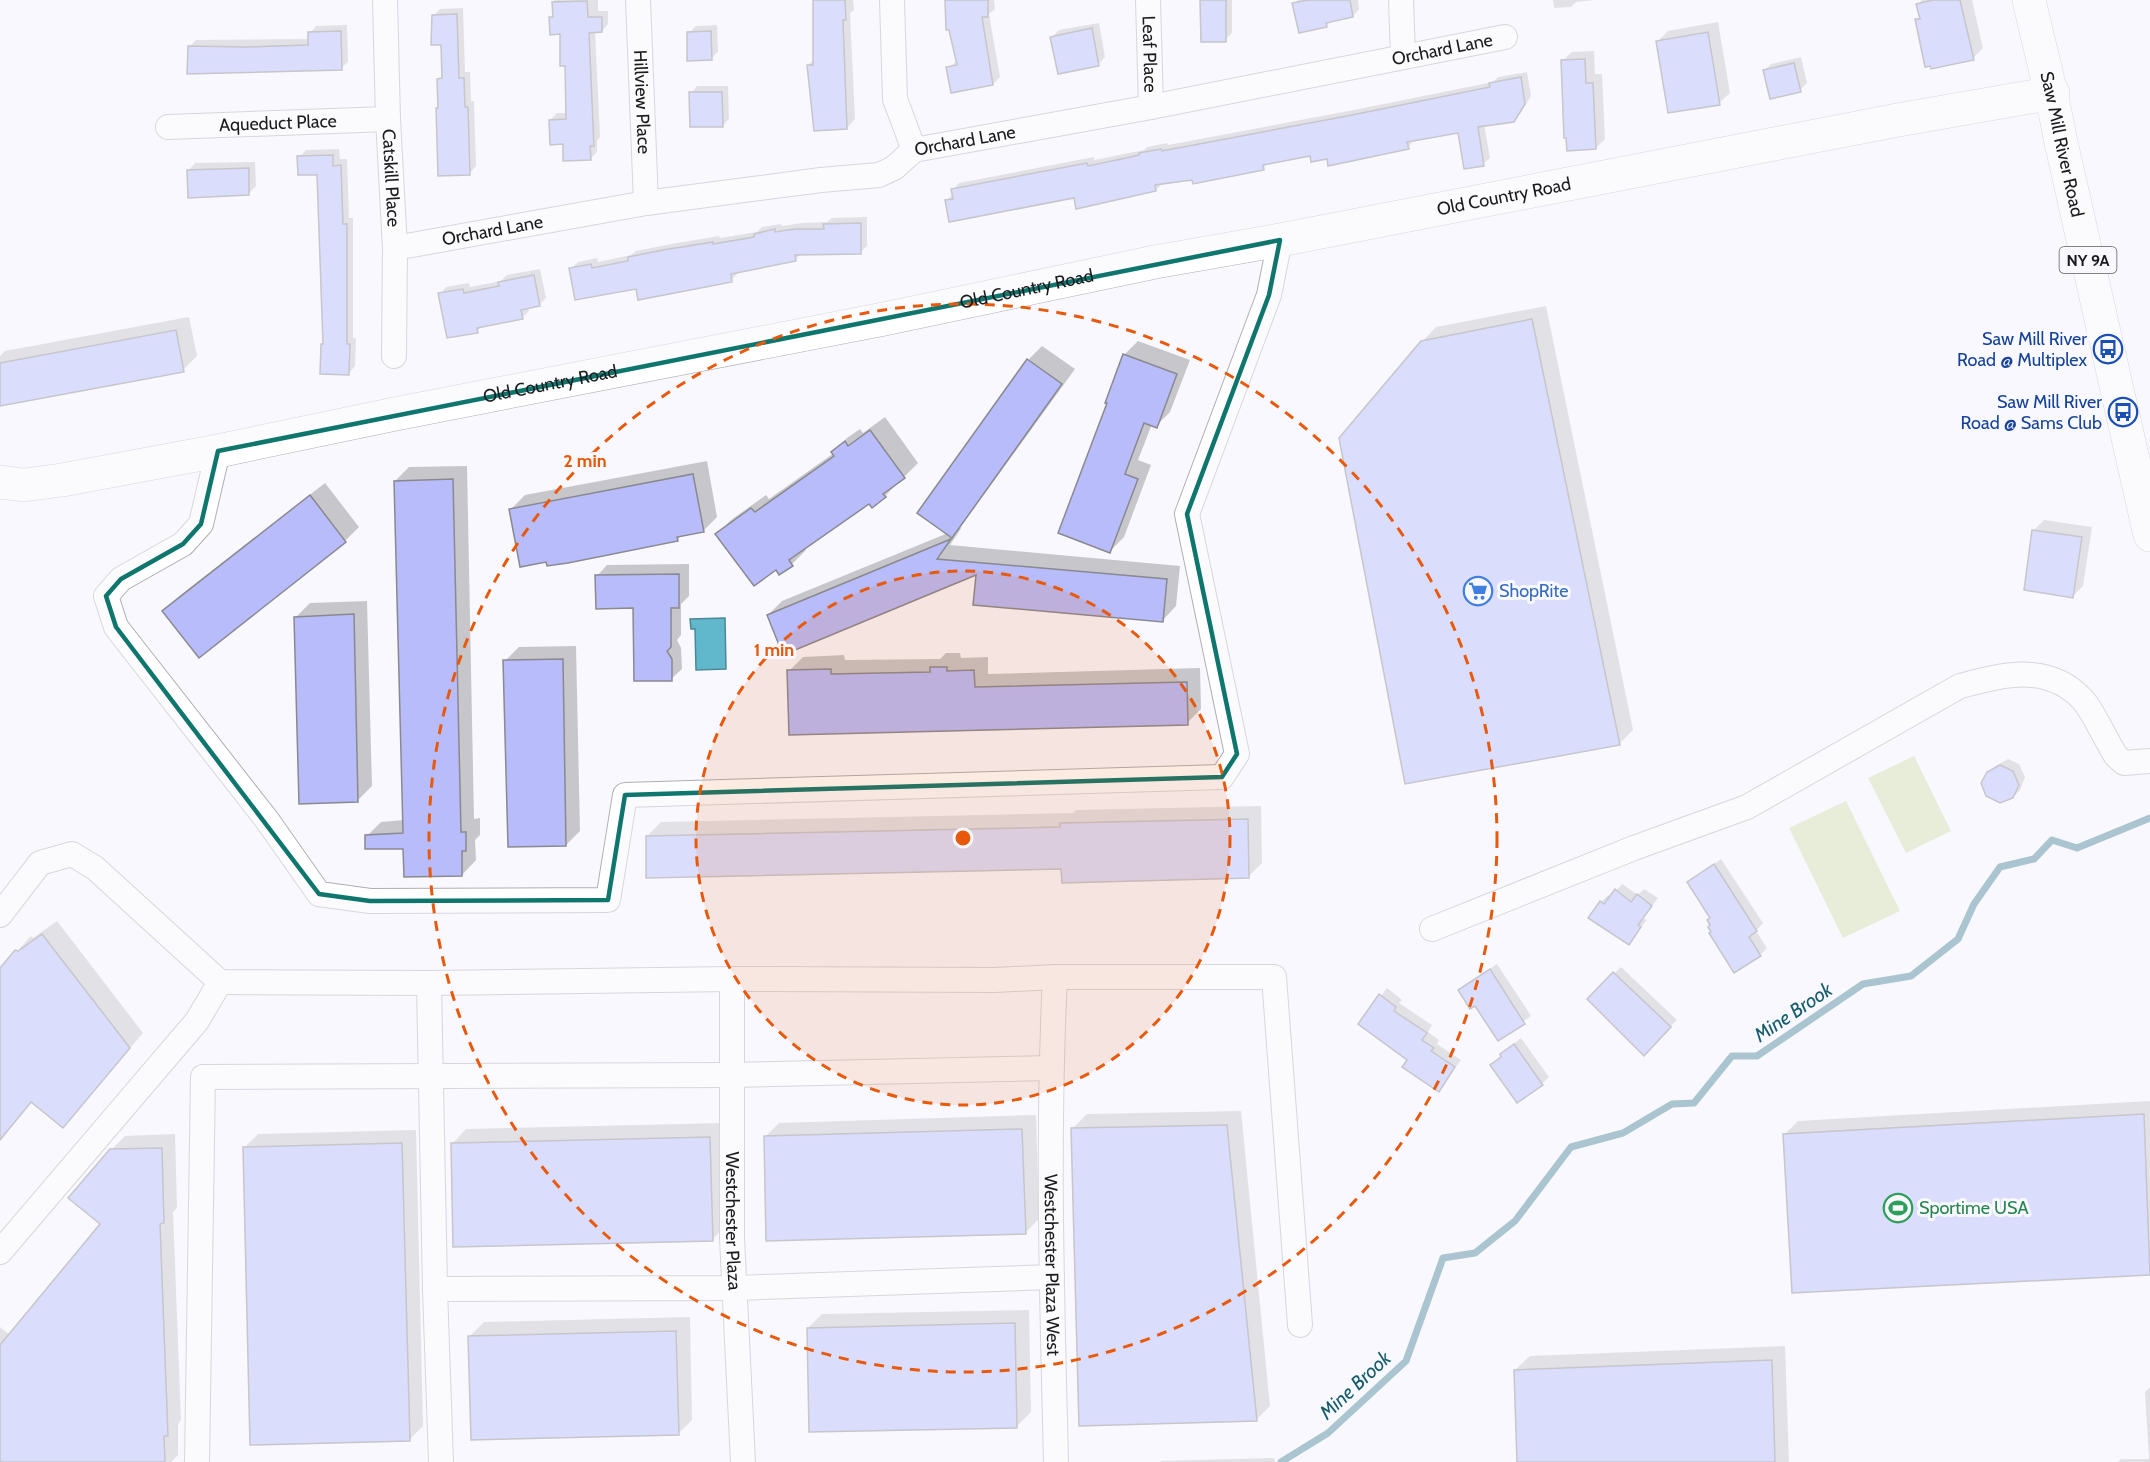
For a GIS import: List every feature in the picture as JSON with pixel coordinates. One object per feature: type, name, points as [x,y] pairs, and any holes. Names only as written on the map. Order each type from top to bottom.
[{"type":"street","name":"Catskill Place","points":[[385,0],[395,248],[394,356]]},
{"type":"street","name":"Hillview Place","points":[[638,0],[646,203]]},
{"type":"street","points":[[892,0],[895,99],[914,150]]},
{"type":"street","name":"Leaf Place","points":[[1148,0],[1151,107]]},
{"type":"street","points":[[1401,0],[1403,57]]},
{"type":"street","name":"Saw Mill River Road","points":[[2029,0],[2045,75],[2052,93],[2062,149],[2150,535]]},
{"type":"street","name":"Orchard Lane","points":[[395,248],[646,203],[821,180],[879,175],[894,168],[914,150],[1151,107],[1505,37]]},
{"type":"street","name":"Old Country Road","points":[[0,482],[24,484],[62,480],[218,451],[395,414],[884,319],[1155,262],[1280,240],[1898,120],[2052,93]]},
{"type":"street","name":"Aqueduct Place","points":[[168,127],[388,119]]},
{"type":"street","points":[[218,451],[201,524],[183,544],[121,579],[106,596],[116,627],[260,811],[320,894],[370,902],[608,900],[625,795],[1222,777],[1237,754],[1187,514],[1269,295],[1280,240]]},
{"type":"street","points":[[1432,929],[1634,848],[1747,807],[1960,686],[1998,676],[2037,674],[2062,684],[2083,700],[2116,756],[2124,763],[2150,761]]},
{"type":"street","points":[[0,915],[40,863],[72,854],[94,868],[220,982],[429,983],[732,978],[995,980],[1055,977],[1274,977],[1300,1325]]},
{"type":"street","name":"Westchester Plaza West","points":[[1055,977],[1051,1068],[1056,1462]]},
{"type":"street","name":"Westchester Plaza","points":[[732,978],[732,1238],[743,1462]]},
{"type":"street","points":[[0,1252],[197,1021],[220,982]]},
{"type":"street","points":[[429,983],[441,1462]]},
{"type":"street","points":[[197,1462],[203,1077],[732,1075],[1051,1068]]},
{"type":"street","points":[[435,1289],[736,1288],[1052,1277]]},
{"type":"highlighted area","points":[[1280,240],[1269,295],[1187,514],[1237,754],[1222,777],[625,795],[608,900],[370,901],[319,894],[116,627],[106,596],[121,579],[183,544],[201,524],[218,451]]},
{"type":"green space","points":[[1914,756],[1951,831],[1906,853],[1868,778]]},
{"type":"green space","points":[[1846,801],[1900,911],[1843,938],[1789,828]]},
{"type":"water","points":[[725,618],[726,669],[696,670],[695,629],[691,629],[690,619]]},
{"type":"building","points":[[813,0],[845,0],[846,20],[843,20],[847,129],[814,131],[807,65],[813,65]]},
{"type":"building","points":[[945,0],[988,0],[988,17],[982,17],[993,85],[951,93],[946,67],[957,65],[949,30],[946,30]]},
{"type":"building","points":[[1200,0],[1226,0],[1226,42],[1201,42]]},
{"type":"building","points":[[1309,0],[1350,0],[1353,17],[1326,23],[1327,27],[1299,33],[1292,3]]},
{"type":"building","points":[[1933,0],[1960,0],[1974,60],[1931,69],[1930,66],[1925,67],[1915,19],[1920,19],[1916,4]]},
{"type":"building","points":[[587,1],[588,17],[602,17],[602,32],[589,33],[594,146],[590,146],[591,160],[563,161],[563,144],[550,145],[549,120],[566,119],[565,66],[560,66],[560,34],[550,35],[549,17],[553,17],[552,2]]},
{"type":"building","points":[[457,14],[459,78],[464,78],[465,107],[468,107],[470,175],[438,176],[436,108],[438,108],[437,79],[442,78],[441,45],[431,45],[432,15]]},
{"type":"building","points":[[1092,28],[1099,66],[1058,74],[1050,37]]},
{"type":"building","points":[[341,31],[342,70],[187,74],[188,46],[308,45],[308,32]]},
{"type":"building","points":[[711,31],[712,60],[687,61],[687,32]]},
{"type":"building","points":[[1708,32],[1720,105],[1668,113],[1656,41]]},
{"type":"building","points":[[1585,59],[1586,83],[1593,83],[1596,149],[1567,151],[1566,138],[1564,138],[1561,60]]},
{"type":"building","points":[[1794,63],[1801,92],[1770,99],[1763,70]]},
{"type":"building","points":[[1521,77],[1525,104],[1514,122],[1478,127],[1484,166],[1464,169],[1458,133],[1407,142],[1409,149],[1328,166],[1327,159],[1311,162],[1310,156],[1263,165],[1264,170],[1193,184],[1192,180],[1155,185],[1156,191],[1076,209],[1074,198],[949,222],[945,200],[953,199],[951,189],[1087,163],[1088,166],[1139,155],[1139,153],[1161,149],[1162,151],[1347,116],[1490,87],[1489,83]]},
{"type":"building","points":[[689,92],[722,92],[723,127],[690,127]]},
{"type":"building","points":[[333,155],[333,166],[341,165],[343,224],[347,224],[349,375],[320,374],[321,344],[323,344],[317,175],[298,175],[297,156]]},
{"type":"building","points":[[249,168],[249,195],[188,198],[187,170]]},
{"type":"building","points":[[861,223],[861,254],[795,255],[796,261],[731,274],[732,282],[638,300],[636,289],[575,300],[569,268],[591,264],[592,268],[628,261],[628,257],[663,250],[754,237],[754,234],[775,229],[775,232],[824,229],[823,224]]},
{"type":"building","points":[[534,275],[540,306],[521,310],[523,319],[477,328],[478,333],[447,338],[438,293],[463,289],[464,293],[499,286],[498,282]]},
{"type":"building","name":"ShopRite","points":[[1532,319],[1620,745],[1405,784],[1339,438],[1421,341]]},
{"type":"building","points":[[176,330],[184,372],[0,406],[0,363]]},
{"type":"building","points":[[1123,354],[1177,374],[1157,428],[1144,423],[1125,474],[1138,479],[1110,553],[1058,533]]},
{"type":"building","points":[[1027,359],[1062,384],[952,538],[917,513]]},
{"type":"building","points":[[870,430],[905,478],[883,494],[886,497],[872,508],[869,504],[789,560],[793,566],[779,575],[776,570],[754,586],[715,534],[751,508],[755,512],[834,456],[831,452],[845,441],[848,446]]},
{"type":"building","points":[[693,474],[704,532],[677,537],[678,541],[568,563],[547,566],[546,562],[520,567],[509,509]]},
{"type":"building","points":[[453,479],[461,832],[466,832],[466,851],[462,851],[462,876],[404,877],[403,849],[365,849],[365,835],[403,833],[394,481]]},
{"type":"building","points":[[310,495],[346,542],[199,658],[162,611]]},
{"type":"building","points":[[2032,530],[2082,537],[2073,598],[2024,590]]},
{"type":"building","points":[[951,539],[937,559],[1167,579],[1163,622],[973,605],[976,575],[783,655],[767,615]]},
{"type":"building","points":[[679,574],[679,608],[671,608],[671,647],[667,651],[672,659],[672,681],[634,681],[633,608],[596,609],[595,575]]},
{"type":"building","points":[[354,614],[358,802],[299,804],[294,617]]},
{"type":"building","points":[[563,659],[566,846],[508,847],[503,660]]},
{"type":"building","points":[[930,667],[947,667],[947,671],[974,670],[975,687],[1187,682],[1188,725],[789,735],[787,670],[831,669],[831,674],[930,672]]},
{"type":"building","points":[[2000,765],[2013,771],[2019,785],[2013,798],[2000,803],[1986,796],[1981,783],[1987,772]]},
{"type":"building","points":[[1248,819],[1249,878],[1062,883],[1061,869],[646,878],[646,836],[1060,827],[1060,823]]},
{"type":"building","points":[[1714,864],[1757,931],[1749,937],[1761,956],[1734,973],[1709,933],[1711,932],[1708,927],[1710,925],[1707,920],[1710,918],[1687,882]]},
{"type":"building","points":[[1615,889],[1631,902],[1637,894],[1652,906],[1638,925],[1641,927],[1629,945],[1588,918],[1600,901],[1604,904]]},
{"type":"building","points":[[42,934],[130,1048],[63,1128],[31,1102],[0,1140],[0,968],[15,950],[18,951]]},
{"type":"building","points":[[1490,969],[1525,1024],[1498,1041],[1475,1006],[1470,1009],[1458,990]]},
{"type":"building","points":[[1613,972],[1671,1027],[1644,1056],[1587,999]]},
{"type":"building","points":[[1379,994],[1396,1007],[1394,1011],[1427,1033],[1422,1040],[1434,1048],[1431,1051],[1455,1067],[1439,1092],[1402,1067],[1407,1060],[1358,1024]]},
{"type":"building","points":[[1514,1044],[1543,1085],[1517,1103],[1490,1065]]},
{"type":"building","points":[[2144,1114],[2150,1275],[1792,1293],[1783,1134]]},
{"type":"building","points":[[1227,1125],[1257,1421],[1079,1426],[1071,1128]]},
{"type":"building","points":[[1022,1129],[1026,1234],[766,1241],[764,1136]]},
{"type":"building","points":[[710,1137],[713,1241],[453,1247],[451,1143]]},
{"type":"building","points":[[402,1143],[410,1441],[250,1445],[243,1147]]},
{"type":"building","points":[[162,1148],[164,1223],[160,1224],[168,1436],[164,1436],[165,1462],[0,1462],[0,1345],[100,1224],[68,1198],[110,1149]]},
{"type":"building","points":[[1015,1323],[1017,1428],[809,1432],[807,1328]]},
{"type":"building","points":[[676,1331],[679,1435],[471,1440],[468,1336]]},
{"type":"building","points":[[1772,1360],[1775,1462],[1517,1462],[1514,1370]]},
{"type":"waterway","name":"Mine Brook","points":[[1281,1462],[1328,1433],[1406,1361],[1443,1258],[1475,1253],[1515,1221],[1571,1147],[1623,1133],[1672,1104],[1694,1103],[1732,1056],[1757,1056],[1863,984],[1911,976],[1958,939],[1974,904],[2000,867],[2034,859],[2052,840],[2077,848],[2150,818]]},
{"type":"place","name":"Saw Mill River Road @ Multiplex","points":[[2108,349]]},
{"type":"place","name":"Saw Mill River Road @ Sams Club","points":[[2123,412]]},
{"type":"place","name":"ShopRite","points":[[1478,591]]},
{"type":"place","name":"Sportime USA","points":[[1898,1208]]}]
